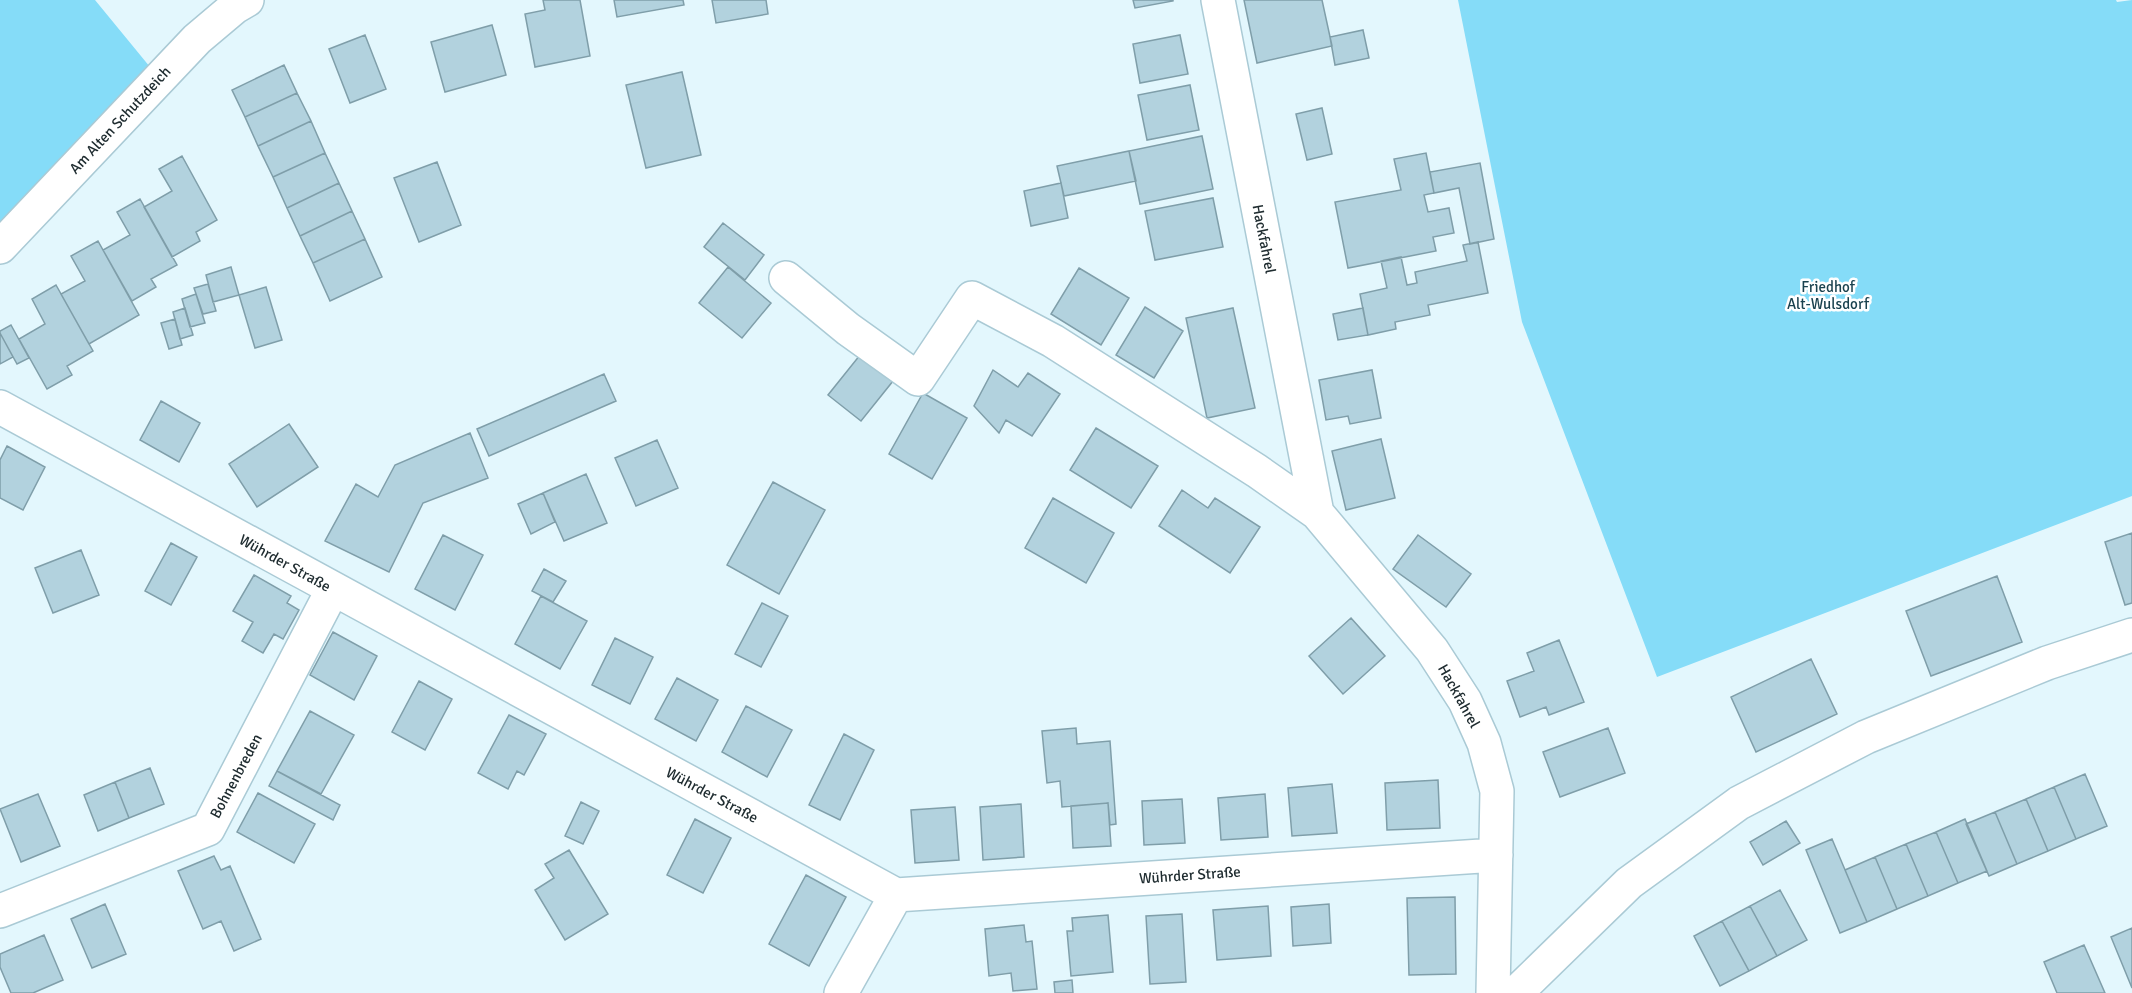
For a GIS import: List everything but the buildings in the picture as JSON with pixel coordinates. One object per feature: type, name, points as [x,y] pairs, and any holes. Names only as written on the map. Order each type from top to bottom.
[{"type":"street","name":"Am Alten Schutzdeich","points":[[0,247],[197,39],[235,7],[247,0]]},
{"type":"street","name":"Hackfahrel","points":[[1218,0],[1317,513]]},
{"type":"street","name":"Hackfahrel","points":[[786,278],[848,329],[918,379],[972,298],[1053,341],[1257,471],[1317,513],[1432,650],[1465,701],[1484,743],[1497,791],[1492,993]]},
{"type":"street","name":"Wührder Straße","points":[[0,407],[896,895],[1496,855]]},
{"type":"street","name":"Bohnenbreden","points":[[0,911],[208,829],[333,590]]},
{"type":"street","points":[[1516,993],[1629,883],[1739,802],[1866,737],[2047,663],[2132,635]]},
{"type":"street","points":[[841,993],[896,895]]},
{"type":"green space","points":[[0,0],[95,0],[150,67],[0,228]]},
{"type":"green space","name":"Friedhof Alt-Wulsdorf","points":[[1458,0],[2116,0],[2117,2],[2132,0],[2132,496],[1657,677],[1522,322]]}]
